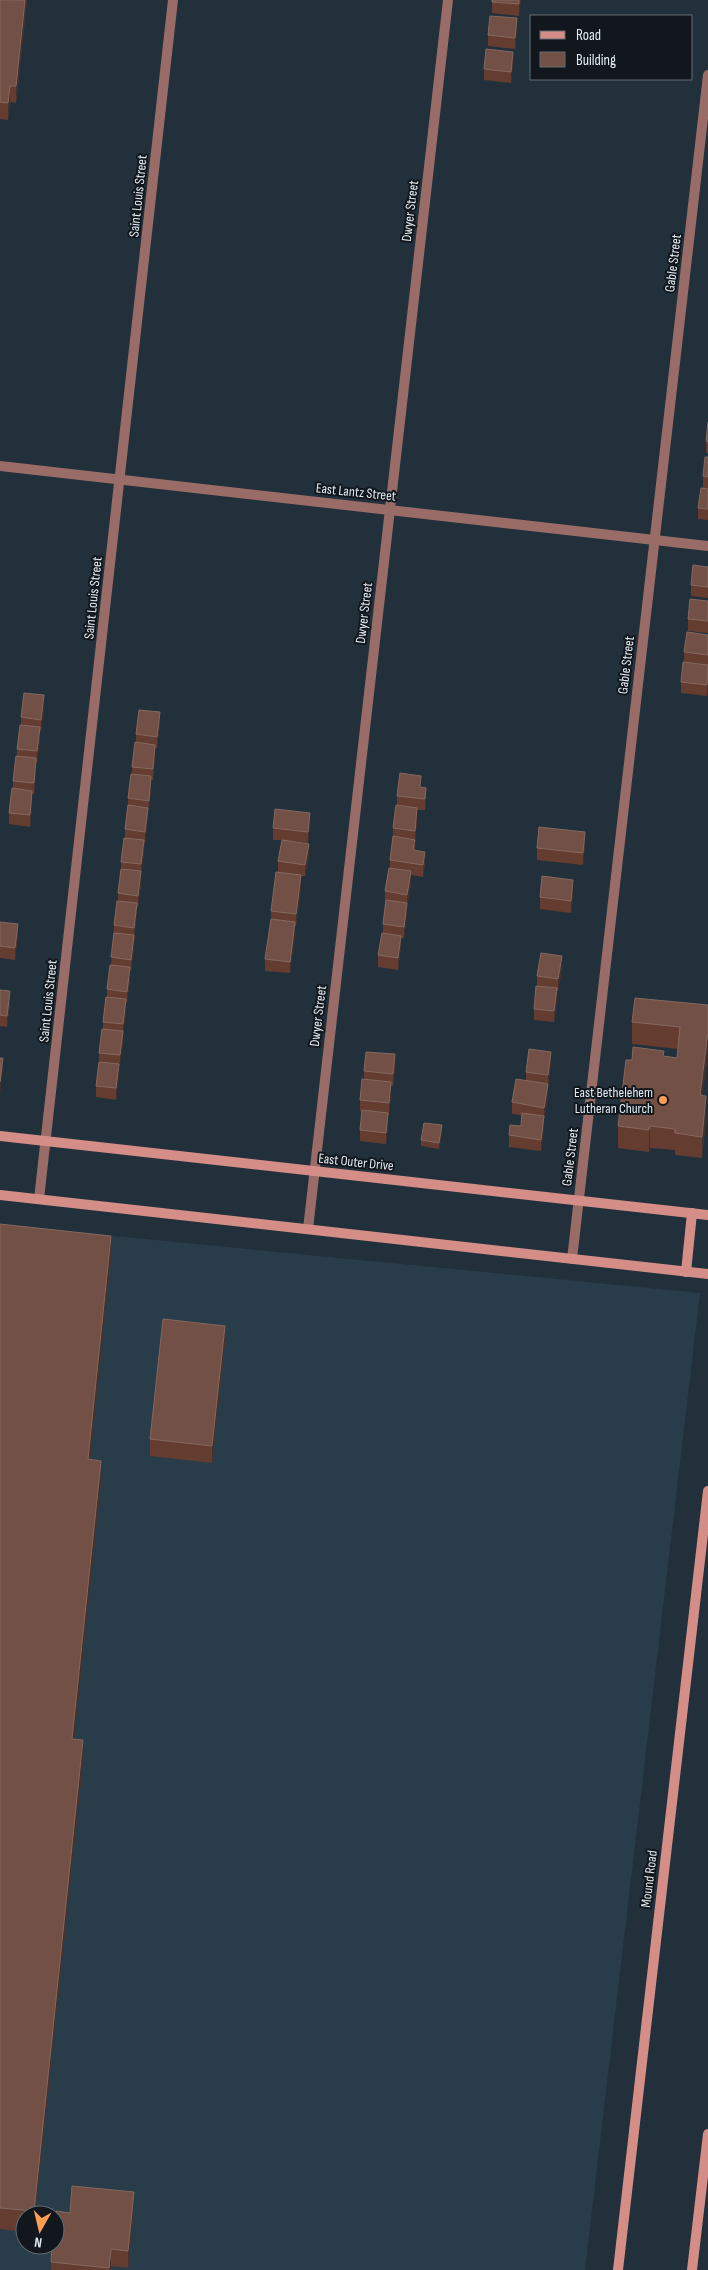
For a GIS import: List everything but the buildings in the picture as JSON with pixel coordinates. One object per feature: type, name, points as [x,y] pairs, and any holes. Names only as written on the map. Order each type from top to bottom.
[{"type":"main road","name":"East Outer Drive","points":[[0,1136],[708,1215]]},
{"type":"main road","points":[[0,1195],[708,1274]]},
{"type":"main road","points":[[686,1272],[692,1213]]},
{"type":"main road","name":"Mound Road","points":[[618,2270],[708,1493]]},
{"type":"main road","points":[[692,2270],[708,2134]]},
{"type":"street","name":"Saint Louis Street","points":[[39,1199],[121,480],[173,0]]},
{"type":"street","name":"Dwyer Street","points":[[308,1229],[448,0]]},
{"type":"street","name":"Gable Street","points":[[572,1259],[708,75]]},
{"type":"street","name":"East Lantz Street","points":[[0,466],[708,546]]},
{"type":"shaded area","points":[[0,1225],[700,1293],[585,2270],[0,2270]]},
{"type":"place","name":"East Bethelehem Lutheran Church","points":[[663,1100]]}]
